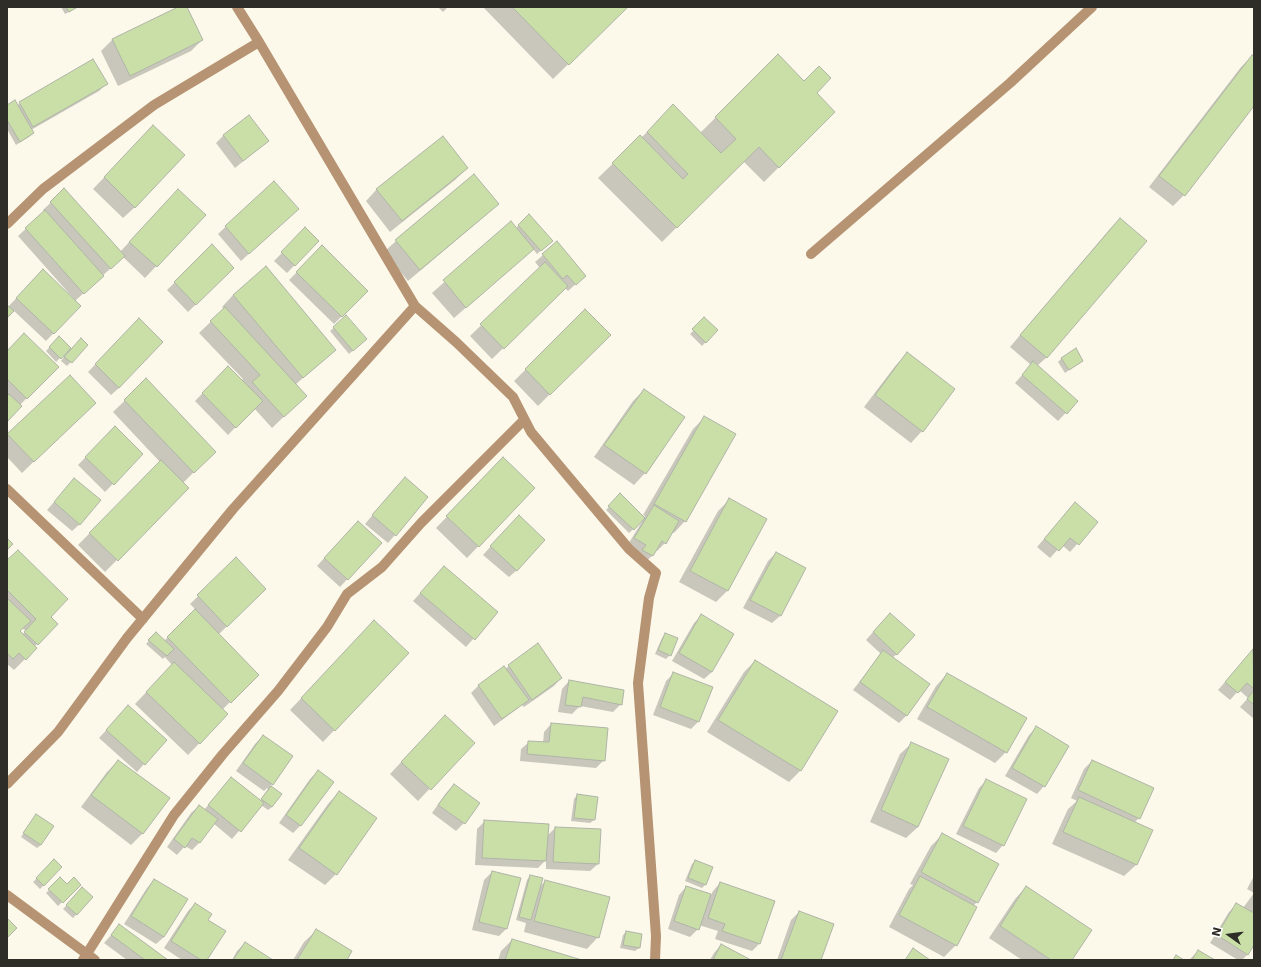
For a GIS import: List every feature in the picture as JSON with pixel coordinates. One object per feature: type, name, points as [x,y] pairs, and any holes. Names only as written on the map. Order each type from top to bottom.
[{"type":"street","points":[[237,7],[415,306],[456,342],[513,397],[531,432],[629,549],[656,573],[649,598],[638,683],[656,936],[655,960]]},
{"type":"street","points":[[811,254],[1010,83],[1092,7]]},
{"type":"street","points":[[7,224],[43,189],[154,105],[259,42]]},
{"type":"street","points":[[7,784],[58,732],[127,638],[233,509],[415,306]]},
{"type":"street","points":[[84,957],[174,816],[223,754],[282,686],[327,627],[347,594],[382,567],[421,522],[524,420]]},
{"type":"street","points":[[7,489],[143,619]]},
{"type":"street","points":[[7,895],[84,957],[96,960]]},
{"type":"building","points":[[66,7],[77,7],[69,12]]},
{"type":"building","points":[[178,7],[187,7],[203,40],[130,76],[112,39]]},
{"type":"building","points":[[512,7],[628,7],[569,65]]},
{"type":"building","points":[[778,54],[804,81],[819,66],[831,78],[817,93],[835,112],[779,168],[759,147],[677,228],[612,163],[640,135],[683,179],[688,174],[647,132],[673,104],[721,153],[736,139],[715,117]]},
{"type":"building","points":[[1252,55],[1254,56],[1254,106],[1185,196],[1159,176]]},
{"type":"building","points":[[93,59],[108,84],[33,127],[19,102]]},
{"type":"building","points":[[15,100],[34,133],[20,142],[7,120],[7,105]]},
{"type":"building","points":[[249,115],[269,141],[243,161],[223,135]]},
{"type":"building","points":[[153,125],[185,155],[135,208],[104,177]]},
{"type":"building","points":[[443,136],[468,168],[402,221],[376,189]]},
{"type":"building","points":[[474,174],[499,204],[420,270],[395,240]]},
{"type":"building","points":[[274,181],[299,209],[249,254],[225,226]]},
{"type":"building","points":[[64,188],[125,256],[111,269],[50,202]]},
{"type":"building","points":[[178,189],[206,215],[157,267],[129,242]]},
{"type":"building","points":[[45,210],[104,276],[84,294],[25,228]]},
{"type":"building","points":[[529,214],[553,241],[541,251],[518,225]]},
{"type":"building","points":[[1120,218],[1147,241],[1047,358],[1020,335]]},
{"type":"building","points":[[511,221],[534,249],[466,308],[443,280]]},
{"type":"building","points":[[305,227],[319,241],[295,266],[281,252]]},
{"type":"building","points":[[557,241],[586,276],[576,285],[567,275],[563,279],[542,254]]},
{"type":"building","points":[[212,244],[234,268],[196,305],[174,282]]},
{"type":"building","points":[[322,245],[368,291],[342,317],[296,272]]},
{"type":"building","points":[[545,262],[568,286],[504,349],[480,324]]},
{"type":"building","points":[[266,266],[336,350],[303,378],[233,295]]},
{"type":"building","points":[[43,269],[81,306],[54,334],[16,298]]},
{"type":"building","points":[[7,305],[14,311],[7,318]]},
{"type":"building","points":[[225,307],[307,396],[284,417],[252,382],[260,375],[210,321]]},
{"type":"building","points":[[585,309],[611,335],[550,395],[525,369]]},
{"type":"building","points":[[346,315],[367,339],[353,351],[333,327]]},
{"type":"building","points":[[704,317],[718,330],[706,343],[692,329]]},
{"type":"building","points":[[139,318],[163,342],[119,388],[95,364]]},
{"type":"building","points":[[24,333],[59,367],[27,399],[7,379],[7,351]]},
{"type":"building","points":[[59,336],[71,348],[61,359],[49,347]]},
{"type":"building","points":[[81,338],[88,345],[72,363],[64,357]]},
{"type":"building","points":[[1076,348],[1083,361],[1069,370],[1061,358]]},
{"type":"building","points":[[907,352],[955,389],[923,432],[875,395]]},
{"type":"building","points":[[1033,361],[1078,401],[1067,414],[1022,375]]},
{"type":"building","points":[[228,366],[263,401],[236,428],[202,393]]},
{"type":"building","points":[[70,375],[96,403],[34,462],[7,434]]},
{"type":"building","points":[[146,378],[216,452],[194,473],[124,400]]},
{"type":"building","points":[[644,389],[685,417],[646,474],[604,445]]},
{"type":"building","points":[[9,394],[22,406],[7,422],[7,396]]},
{"type":"building","points":[[704,416],[736,434],[686,522],[654,504]]},
{"type":"building","points":[[115,426],[143,454],[114,485],[85,457]]},
{"type":"building","points":[[503,457],[535,488],[479,547],[446,516]]},
{"type":"building","points":[[161,460],[189,488],[118,561],[89,533]]},
{"type":"building","points":[[405,477],[428,497],[396,536],[372,515]]},
{"type":"building","points":[[74,478],[101,500],[80,525],[54,502]]},
{"type":"building","points":[[620,493],[645,518],[634,530],[608,506]]},
{"type":"building","points":[[729,498],[767,519],[728,591],[690,571]]},
{"type":"building","points":[[1075,502],[1098,522],[1079,545],[1070,538],[1059,551],[1044,539]]},
{"type":"building","points":[[654,505],[679,521],[666,544],[662,541],[653,556],[642,550],[646,545],[634,538]]},
{"type":"building","points":[[519,515],[545,540],[517,571],[490,546]]},
{"type":"building","points":[[358,521],[382,543],[348,580],[324,558]]},
{"type":"building","points":[[7,538],[13,544],[7,550]]},
{"type":"building","points":[[18,550],[68,599],[51,617],[58,624],[38,645],[24,632],[36,619],[7,590],[7,560]]},
{"type":"building","points":[[776,552],[806,568],[781,616],[750,600]]},
{"type":"building","points":[[236,557],[266,589],[227,627],[197,595]]},
{"type":"building","points":[[444,566],[498,612],[475,640],[420,593]]},
{"type":"building","points":[[7,598],[31,621],[20,631],[37,648],[26,660],[19,653],[13,659],[7,653]]},
{"type":"building","points":[[195,609],[259,675],[231,703],[167,637]]},
{"type":"building","points":[[890,613],[915,635],[897,655],[873,632]]},
{"type":"building","points":[[701,614],[734,634],[712,672],[679,653]]},
{"type":"building","points":[[374,620],[409,653],[335,731],[301,698]]},
{"type":"building","points":[[156,632],[174,649],[167,656],[148,640]]},
{"type":"building","points":[[665,633],[678,638],[671,656],[658,650]]},
{"type":"building","points":[[538,643],[562,678],[532,700],[508,665]]},
{"type":"building","points":[[1253,649],[1254,689],[1247,683],[1238,693],[1225,682]]},
{"type":"building","points":[[883,650],[930,684],[907,716],[860,682]]},
{"type":"building","points":[[755,660],[838,711],[801,771],[718,720]]},
{"type":"building","points":[[174,662],[228,714],[200,744],[146,692]]},
{"type":"building","points":[[504,666],[529,700],[502,719],[478,685]]},
{"type":"building","points":[[673,672],[713,687],[699,722],[660,707]]},
{"type":"building","points":[[947,673],[1027,718],[1007,753],[927,707]]},
{"type":"building","points":[[569,680],[624,690],[622,705],[583,697],[581,707],[565,705]]},
{"type":"building","points":[[1254,690],[1254,705],[1247,699]]},
{"type":"building","points":[[128,705],[167,740],[145,765],[106,730]]},
{"type":"building","points":[[445,715],[475,743],[431,790],[401,762]]},
{"type":"building","points":[[551,723],[608,728],[605,761],[527,754],[528,741],[549,742]]},
{"type":"building","points":[[1036,726],[1069,746],[1045,787],[1012,768]]},
{"type":"building","points":[[263,735],[293,756],[273,785],[243,763]]},
{"type":"building","points":[[911,742],[949,759],[918,827],[881,810]]},
{"type":"building","points":[[118,760],[170,798],[143,834],[91,795]]},
{"type":"building","points":[[1092,760],[1154,788],[1140,819],[1078,790]]},
{"type":"building","points":[[318,770],[334,782],[301,826],[286,815]]},
{"type":"building","points":[[231,777],[264,803],[241,832],[208,805]]},
{"type":"building","points":[[986,779],[1027,799],[1004,846],[963,826]]},
{"type":"building","points":[[454,784],[480,803],[465,824],[438,805]]},
{"type":"building","points":[[271,786],[282,794],[272,807],[261,799]]},
{"type":"building","points":[[339,791],[377,818],[337,875],[299,848]]},
{"type":"building","points":[[577,794],[598,797],[595,820],[574,818]]},
{"type":"building","points":[[1079,797],[1153,830],[1137,865],[1063,832]]},
{"type":"building","points":[[199,805],[218,819],[200,843],[192,838],[185,848],[174,839]]},
{"type":"building","points":[[36,814],[54,826],[41,845],[23,833]]},
{"type":"building","points":[[484,820],[549,824],[546,861],[482,858]]},
{"type":"building","points":[[555,827],[601,829],[599,864],[553,862]]},
{"type":"building","points":[[942,833],[999,864],[978,903],[921,872]]},
{"type":"building","points":[[54,859],[62,867],[44,886],[36,878]]},
{"type":"building","points":[[695,860],[713,867],[706,885],[688,878]]},
{"type":"building","points":[[492,871],[521,878],[507,929],[479,922]]},
{"type":"building","points":[[530,875],[543,878],[531,920],[519,917]]},
{"type":"building","points":[[920,876],[977,907],[957,946],[899,915]]},
{"type":"building","points":[[60,877],[67,884],[74,877],[81,885],[63,903],[48,889]]},
{"type":"building","points":[[154,879],[188,899],[164,937],[131,916]]},
{"type":"building","points":[[545,880],[610,897],[599,938],[534,921]]},
{"type":"building","points":[[720,882],[775,901],[760,944],[722,931],[725,924],[708,918]]},
{"type":"building","points":[[686,886],[711,894],[699,930],[674,921]]},
{"type":"building","points":[[1026,886],[1092,930],[1072,960],[1051,960],[1000,926]]},
{"type":"building","points":[[82,887],[93,897],[77,915],[66,905]]},
{"type":"building","points":[[195,903],[212,914],[208,920],[226,931],[207,960],[201,960],[171,941]]},
{"type":"building","points":[[1236,903],[1254,913],[1254,945],[1248,955],[1217,935]]},
{"type":"building","points":[[799,911],[834,924],[821,960],[781,960]]},
{"type":"building","points":[[7,918],[17,928],[7,938]]},
{"type":"building","points":[[119,924],[168,960],[145,960],[111,935]]},
{"type":"building","points":[[316,929],[352,951],[347,960],[297,960]]},
{"type":"building","points":[[626,931],[642,934],[640,948],[623,945]]},
{"type":"building","points":[[512,939],[582,960],[505,960]]},
{"type":"building","points":[[245,942],[273,960],[233,960]]},
{"type":"building","points":[[721,944],[751,960],[713,960]]},
{"type":"building","points":[[913,948],[930,960],[905,960]]},
{"type":"building","points":[[1198,950],[1215,960],[1192,960]]},
{"type":"building","points":[[1176,955],[1184,960],[1173,960]]}]
